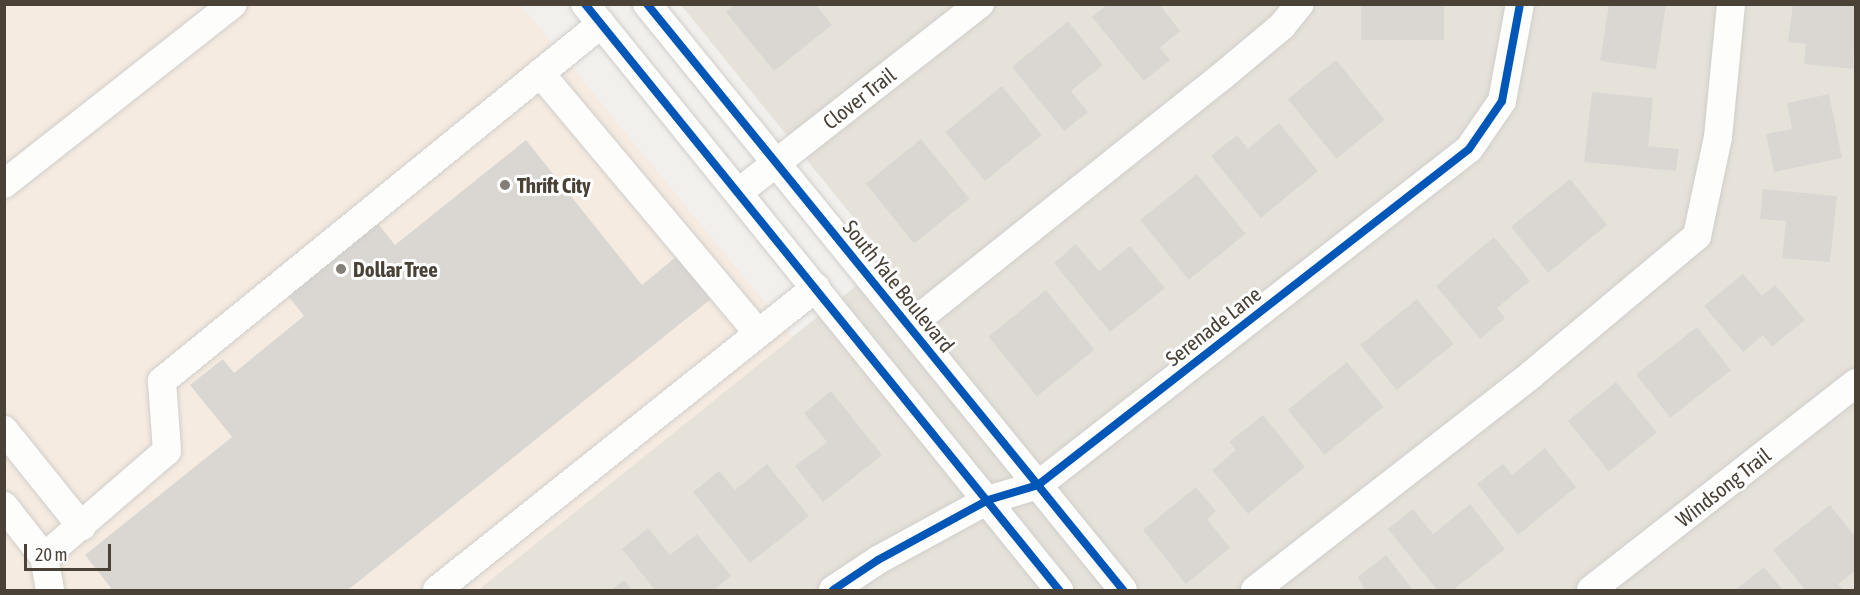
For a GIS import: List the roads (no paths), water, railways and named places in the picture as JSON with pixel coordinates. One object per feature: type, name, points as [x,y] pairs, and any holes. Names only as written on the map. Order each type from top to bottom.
[{"type":"street","name":"South Yale Boulevard","points":[[647,4],[1123,591]]},
{"type":"street","name":"Clover Trail","points":[[739,192],[980,4]]},
{"type":"street","points":[[909,326],[1221,77],[1282,26],[1300,4]]},
{"type":"street","name":"Serenade Lane","points":[[833,591],[878,560],[988,500],[1038,485],[1469,149],[1502,101],[1520,4]]},
{"type":"street","points":[[1255,591],[1532,374],[1697,236],[1718,137],[1731,4]]},
{"type":"street","points":[[4,184],[217,9]]},
{"type":"street","points":[[44,557],[82,527],[167,451],[162,381],[540,73],[593,14],[816,287],[1059,591]]},
{"type":"street","points":[[540,73],[758,333]]},
{"type":"street","points":[[437,591],[816,287]]},
{"type":"street","name":"Windsong Trail","points":[[1591,591],[1856,383]]},
{"type":"street","points":[[4,430],[82,527]]},
{"type":"street","points":[[4,506],[44,557],[50,591]]},
{"type":"place","name":"Thrift City","points":[[505,185]]},
{"type":"place","name":"Dollar Tree","points":[[341,269]]}]
